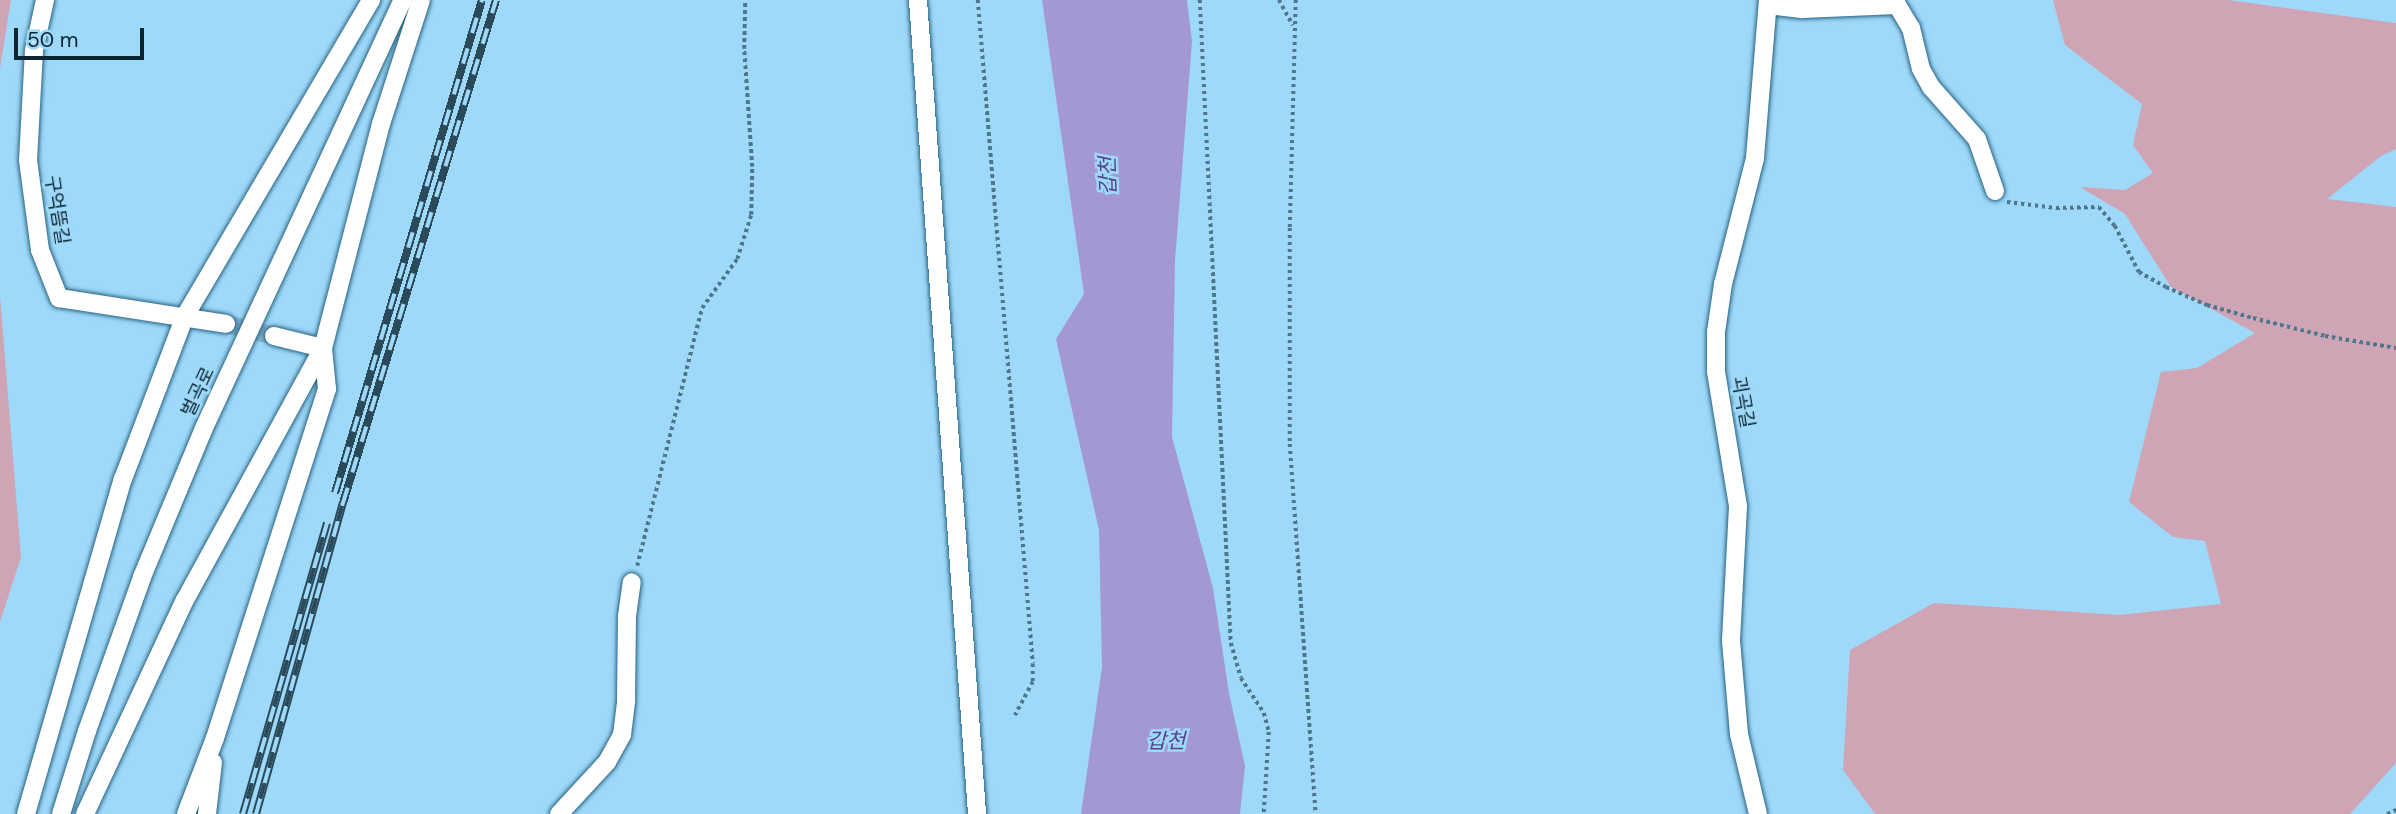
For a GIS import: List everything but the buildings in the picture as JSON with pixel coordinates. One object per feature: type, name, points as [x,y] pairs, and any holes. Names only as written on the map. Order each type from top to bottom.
[{"type":"street","name":"구억뜸길","points":[[45,0],[34,50],[28,160],[40,250],[60,298],[226,324]]},
{"type":"street","points":[[26,814],[123,479],[186,316],[371,0]]},
{"type":"street","name":"벌곡로","points":[[61,814],[87,731],[142,577],[204,428],[403,0]]},
{"type":"street","points":[[85,814],[185,600],[323,348],[381,124],[421,0]]},
{"type":"street","points":[[918,0],[977,814]]},
{"type":"street","points":[[1768,3],[1802,9],[1897,5],[1911,28],[1921,69],[1931,87],[1977,139],[1995,191]]},
{"type":"street","name":"괴곡길","points":[[1758,814],[1739,734],[1731,640],[1738,506],[1716,371],[1716,332],[1723,284],[1755,158],[1768,3]]},
{"type":"street","points":[[274,336],[323,348]]},
{"type":"street","points":[[186,814],[215,738],[327,389],[323,348]]},
{"type":"street","points":[[559,814],[607,762],[622,735],[626,700],[627,616],[632,582]]},
{"type":"street","points":[[207,814],[215,738]]},
{"type":"path","points":[[632,582],[702,308],[737,259],[751,215],[752,167],[744,49],[745,0]]},
{"type":"path","points":[[978,0],[1033,664],[1032,682],[1015,716]]},
{"type":"path","points":[[1200,0],[1231,643],[1241,678],[1265,713],[1269,732],[1264,814]]},
{"type":"path","points":[[1279,0],[1294,26]]},
{"type":"path","points":[[1296,0],[1290,228],[1290,444],[1316,814]]},
{"type":"path","points":[[1995,191],[2007,203],[2099,207],[2115,226],[2139,272],[2207,305],[2325,336],[2396,348]]},
{"type":"path","points":[[2387,814],[2396,810]]},
{"type":"shaded area","points":[[0,0],[11,0],[0,68]]},
{"type":"shaded area","points":[[2053,0],[2228,0],[2396,23],[2396,149],[2381,156],[2327,199],[2396,207],[2396,763],[2350,814],[1875,814],[1843,770],[1850,650],[1934,603],[2119,615],[2221,604],[2205,541],[2173,537],[2129,502],[2161,372],[2197,368],[2255,333],[2171,287],[2125,214],[2080,187],[2125,190],[2153,173],[2133,145],[2142,104],[2065,45]]},
{"type":"shaded area","points":[[0,296],[21,557],[0,622]]},
{"type":"water","name":"갑천","points":[[1042,0],[1187,0],[1192,41],[1175,261],[1172,437],[1213,588],[1229,693],[1245,766],[1240,814],[1081,814],[1102,667],[1099,530],[1056,339],[1084,294]]},
{"type":"tunnel","points":[[226,324],[274,336]]},
{"type":"railway","points":[[335,493],[482,0]]},
{"type":"railway","points":[[256,814],[343,503],[496,0]]},
{"type":"railway","points":[[243,814],[327,523]]}]
